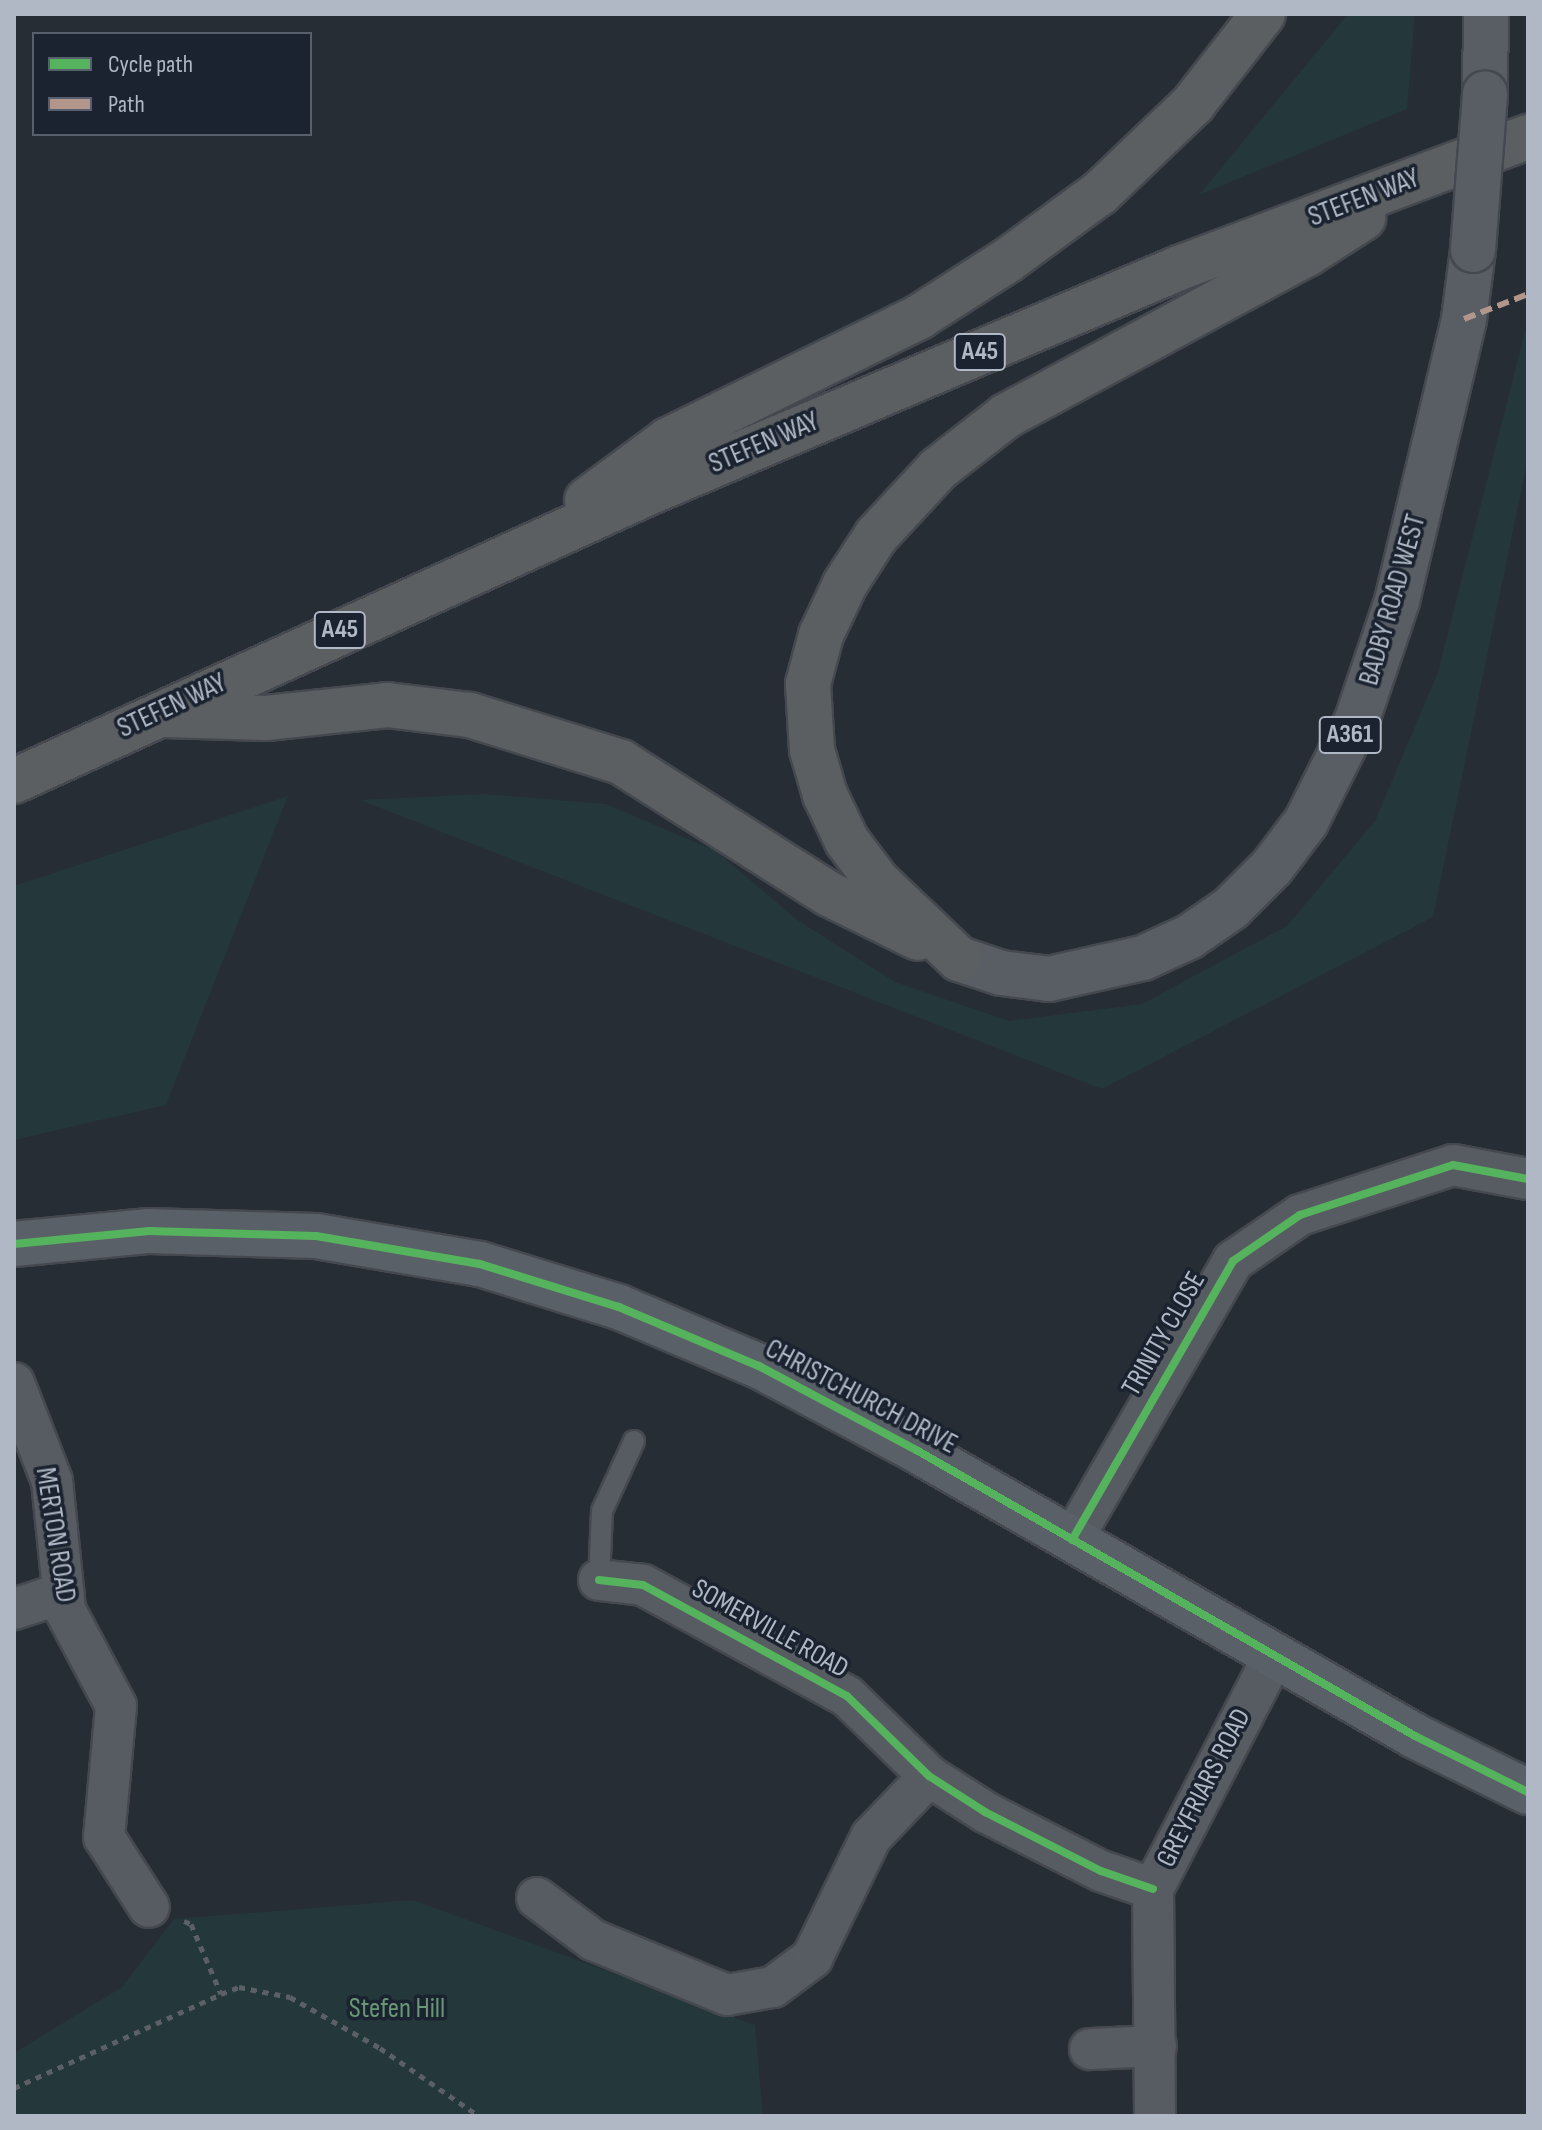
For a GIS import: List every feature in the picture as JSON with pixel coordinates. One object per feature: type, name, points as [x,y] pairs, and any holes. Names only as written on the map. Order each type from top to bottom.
[{"type":"highway","points":[[527,545],[668,440],[919,317],[1008,260],[1100,193],[1193,104],[1263,14]]},
{"type":"highway","name":"STEFEN WAY","points":[[14,781],[152,714],[527,545],[1179,268],[1528,137]]},
{"type":"highway","points":[[959,959],[877,881],[847,841],[825,795],[812,750],[808,684],[821,635],[845,584],[876,536],[938,469],[1006,416],[1307,254],[1437,171]]},
{"type":"highway","points":[[152,714],[266,718],[387,705],[470,715],[621,762],[829,894],[959,959]]},
{"type":"main road","name":"BADBY ROAD WEST","points":[[959,959],[1001,973],[1049,979],[1143,958],[1189,937],[1231,908],[1272,867],[1306,822],[1357,720],[1397,601],[1464,319],[1473,250],[1485,93],[1486,14]]},
{"type":"street","name":"TRINITY CLOSE","points":[[1072,1540],[1233,1261],[1300,1215],[1453,1165],[1528,1179]]},
{"type":"street","name":"CHRISTCHURCH DRIVE","points":[[14,1244],[149,1231],[316,1236],[480,1264],[619,1307],[759,1366],[1274,1656],[1528,1792]]},
{"type":"street","name":"MERTON ROAD","points":[[14,1383],[52,1481],[65,1610],[116,1706],[104,1837],[149,1907]]},
{"type":"street","name":"SOMERVILLE ROAD","points":[[599,1580],[643,1585],[847,1696],[929,1776],[985,1812],[1088,1865],[1153,1889]]},
{"type":"street","points":[[14,1609],[63,1593]]},
{"type":"street","name":"GREYFRIARS ROAD","points":[[1155,2116],[1153,1889],[1274,1656]]},
{"type":"street","points":[[537,1898],[593,1940],[727,1995],[773,1987],[812,1958],[871,1837],[929,1776]]},
{"type":"street","points":[[1090,2049],[1156,2046]]},
{"type":"lane","points":[[599,1580],[602,1511],[634,1441]]},
{"type":"path","points":[[149,1907],[191,1924],[221,1994]]},
{"type":"path","points":[[14,2088],[239,1987],[290,1997],[380,2048],[479,2116]]},
{"type":"green space","points":[[1348,14],[1415,14],[1407,109],[1199,195]]},
{"type":"green space","points":[[1528,320],[1528,458],[1433,917],[1102,1089],[360,800],[483,794],[606,804],[716,851],[796,919],[895,982],[1009,1021],[1142,1004],[1287,926],[1375,821],[1438,672]]},
{"type":"green space","points":[[288,796],[166,1105],[14,1140],[14,886]]},
{"type":"green space","name":"Stefen Hill","points":[[413,1900],[755,2025],[763,2116],[14,2116],[14,2053],[122,1987],[174,1919]]},
{"type":"marked path","points":[[1464,319],[1528,294]]},
{"type":"cycle path","points":[[1072,1540],[1233,1261],[1300,1215],[1453,1165],[1528,1179]]},
{"type":"cycle path","points":[[14,1244],[149,1231],[316,1236],[480,1264],[619,1307],[759,1366],[918,1451],[1415,1736],[1528,1792]]},
{"type":"cycle path","points":[[599,1580],[643,1585],[847,1696],[929,1776],[985,1812],[1101,1871],[1153,1889]]}]
